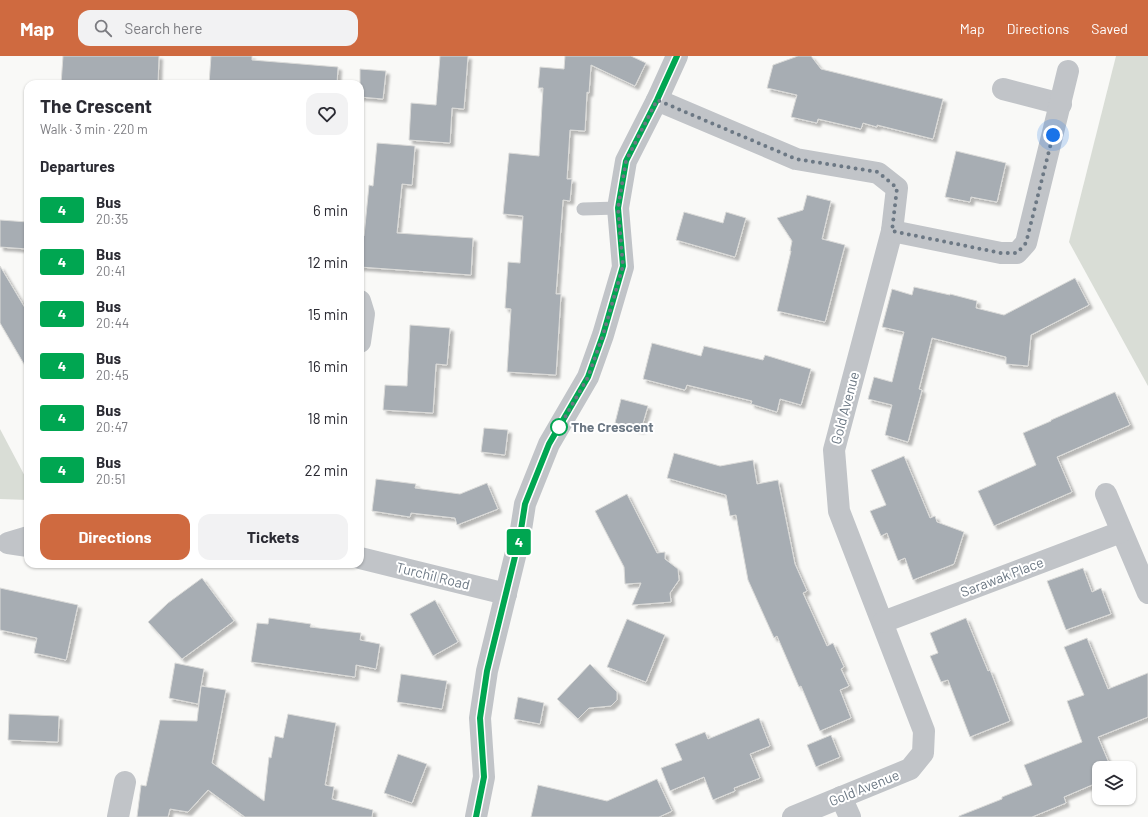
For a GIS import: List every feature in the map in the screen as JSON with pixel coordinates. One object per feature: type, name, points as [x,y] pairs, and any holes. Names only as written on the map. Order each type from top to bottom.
[{"type":"street","points":[[476,817],[484,777],[480,718],[487,671],[520,536],[525,504],[549,444],[588,377],[603,335],[623,266],[618,208],[626,161],[657,100],[677,56]]},
{"type":"street","points":[[892,231],[1001,253],[1017,253],[1026,243],[1068,71]]},
{"type":"street","points":[[1003,89],[1061,104]]},
{"type":"street","name":"Gold Avenue","points":[[657,100],[796,159],[878,172],[897,188],[892,231],[834,450],[839,511],[924,731],[923,753],[910,769],[793,817]]},
{"type":"street","points":[[1106,494],[1148,593]]},
{"type":"street","name":"Sarawak Place","points":[[883,622],[1121,532]]},
{"type":"street","name":"Turchil Road","points":[[364,559],[506,594]]},
{"type":"street","points":[[118,817],[125,782]]},
{"type":"street","points":[[841,798],[850,817]]},
{"type":"lane","points":[[583,209],[618,208]]},
{"type":"shaded area","points":[[1116,56],[1148,56],[1148,386],[1069,242]]},
{"type":"shaded area","points":[[0,429],[24,474],[24,500],[0,499]]},
{"type":"building","points":[[63,56],[159,56],[158,80],[61,80]]},
{"type":"building","points":[[211,56],[252,56],[252,60],[338,67],[337,80],[209,80]]},
{"type":"building","points":[[440,56],[468,56],[464,109],[452,108],[450,143],[409,140],[411,103],[436,105]]},
{"type":"building","points":[[565,56],[631,56],[646,63],[635,86],[591,65],[589,93],[587,92],[585,131],[570,130],[567,179],[572,179],[570,201],[563,200],[556,294],[561,294],[556,375],[507,372],[511,309],[505,308],[508,262],[520,263],[523,216],[503,214],[509,153],[539,156],[543,88],[538,88],[540,67],[564,69]]},
{"type":"building","points":[[798,56],[811,56],[821,69],[943,99],[933,139],[877,125],[877,127],[863,123],[861,129],[818,119],[817,123],[791,117],[797,95],[767,88],[773,65]]},
{"type":"building","points":[[360,69],[386,71],[383,99],[364,97],[364,80],[360,80]]},
{"type":"building","points":[[377,143],[415,146],[412,185],[402,184],[397,233],[473,238],[471,275],[364,267],[364,236],[369,185],[373,186]]},
{"type":"building","points":[[956,151],[1006,163],[997,202],[971,197],[970,202],[945,197]]},
{"type":"building","points":[[807,195],[831,201],[822,239],[845,245],[825,322],[777,311],[792,241],[777,218],[803,210]]},
{"type":"building","points":[[684,212],[723,223],[726,212],[746,218],[735,257],[676,240]]},
{"type":"building","points":[[0,220],[24,222],[24,249],[0,247]]},
{"type":"building","points":[[0,266],[24,306],[24,364],[0,323]]},
{"type":"building","points":[[1075,278],[1089,305],[1031,335],[1028,366],[1006,364],[1006,357],[932,338],[919,389],[922,390],[908,442],[885,435],[892,405],[868,399],[874,377],[892,382],[904,332],[882,327],[892,289],[912,295],[914,287],[950,294],[977,301],[976,308],[1004,315]]},
{"type":"building","points":[[410,325],[450,328],[447,365],[436,364],[433,413],[383,410],[385,385],[407,386]]},
{"type":"building","points":[[652,343],[701,356],[704,346],[763,360],[765,355],[811,369],[801,405],[780,399],[777,412],[751,404],[752,401],[687,385],[685,390],[643,379]]},
{"type":"building","points":[[1115,392],[1130,425],[1057,457],[1072,492],[994,526],[978,491],[1036,465],[1023,433]]},
{"type":"building","points":[[621,399],[648,406],[641,430],[615,423]]},
{"type":"building","points":[[484,428],[508,430],[505,455],[481,452]]},
{"type":"building","points":[[674,453],[720,466],[753,460],[757,484],[778,480],[795,564],[807,591],[803,593],[827,646],[833,643],[844,667],[841,669],[849,686],[840,690],[851,718],[820,731],[801,686],[799,687],[777,636],[774,638],[748,580],[736,515],[730,516],[726,495],[667,478]]},
{"type":"building","points":[[904,456],[930,518],[935,516],[937,522],[964,532],[954,564],[913,580],[905,558],[898,561],[887,533],[881,536],[870,511],[886,505],[871,470]]},
{"type":"building","points":[[376,479],[416,484],[415,488],[460,494],[487,483],[498,509],[457,525],[455,518],[411,513],[410,517],[372,511]]},
{"type":"building","points":[[627,494],[657,553],[665,552],[665,559],[678,569],[679,580],[670,593],[671,602],[632,605],[641,583],[625,584],[624,567],[595,511]]},
{"type":"building","points":[[1083,568],[1092,592],[1101,588],[1111,614],[1066,630],[1047,581]]},
{"type":"building","points":[[202,578],[234,621],[182,659],[148,622],[168,603]]},
{"type":"building","points":[[0,588],[78,605],[66,660],[34,653],[37,638],[0,630]]},
{"type":"building","points":[[435,600],[458,642],[433,656],[410,614]]},
{"type":"building","points":[[269,618],[311,624],[310,627],[361,633],[360,640],[380,644],[376,669],[356,665],[355,677],[251,662],[257,623],[268,624]]},
{"type":"building","points":[[966,618],[988,671],[990,670],[1010,721],[970,737],[948,680],[941,682],[930,656],[938,653],[930,633]]},
{"type":"building","points":[[627,619],[665,635],[646,682],[607,667]]},
{"type":"building","points":[[1087,638],[1108,689],[1148,673],[1148,717],[1098,737],[1108,761],[1092,761],[1092,785],[1064,797],[1066,803],[1032,817],[959,817],[1032,785],[1024,765],[1082,742],[1067,701],[1084,695],[1064,647]]},
{"type":"building","points":[[175,663],[204,669],[198,704],[169,698]]},
{"type":"building","points":[[590,664],[617,692],[617,700],[611,706],[589,708],[578,719],[557,699]]},
{"type":"building","points":[[401,674],[447,681],[442,709],[397,702]]},
{"type":"building","points":[[201,686],[226,690],[212,763],[264,801],[269,757],[271,758],[275,736],[283,738],[288,714],[336,723],[325,785],[334,787],[332,799],[373,810],[372,817],[245,817],[208,790],[188,812],[170,809],[168,817],[137,817],[141,785],[146,786],[160,720],[197,721]]},
{"type":"building","points":[[518,697],[544,703],[540,724],[514,719]]},
{"type":"building","points":[[9,714],[59,716],[58,742],[8,740]]},
{"type":"building","points":[[759,718],[770,746],[750,754],[760,778],[734,788],[735,791],[713,800],[704,777],[670,791],[661,768],[682,760],[675,744],[705,732],[708,739]]},
{"type":"building","points":[[831,735],[840,757],[816,767],[807,745]]},
{"type":"building","points":[[398,754],[427,764],[412,803],[384,793]]},
{"type":"building","points":[[657,779],[672,811],[659,817],[531,817],[538,785],[607,801]]},
{"type":"bus line","name":"4","points":[[476,817],[484,777],[480,718],[487,671],[520,536],[525,504],[549,444],[588,377],[603,335],[623,266],[618,208],[626,161],[657,100],[677,56]]},
{"type":"place","name":"The Crescent","points":[[559,427]]},
{"type":"route","points":[[559,427],[557,431],[588,377],[603,335],[623,266],[618,208],[626,161],[657,100],[796,159],[878,172],[897,188],[892,231],[1001,253],[1017,253],[1026,243],[1053,135]]}]
